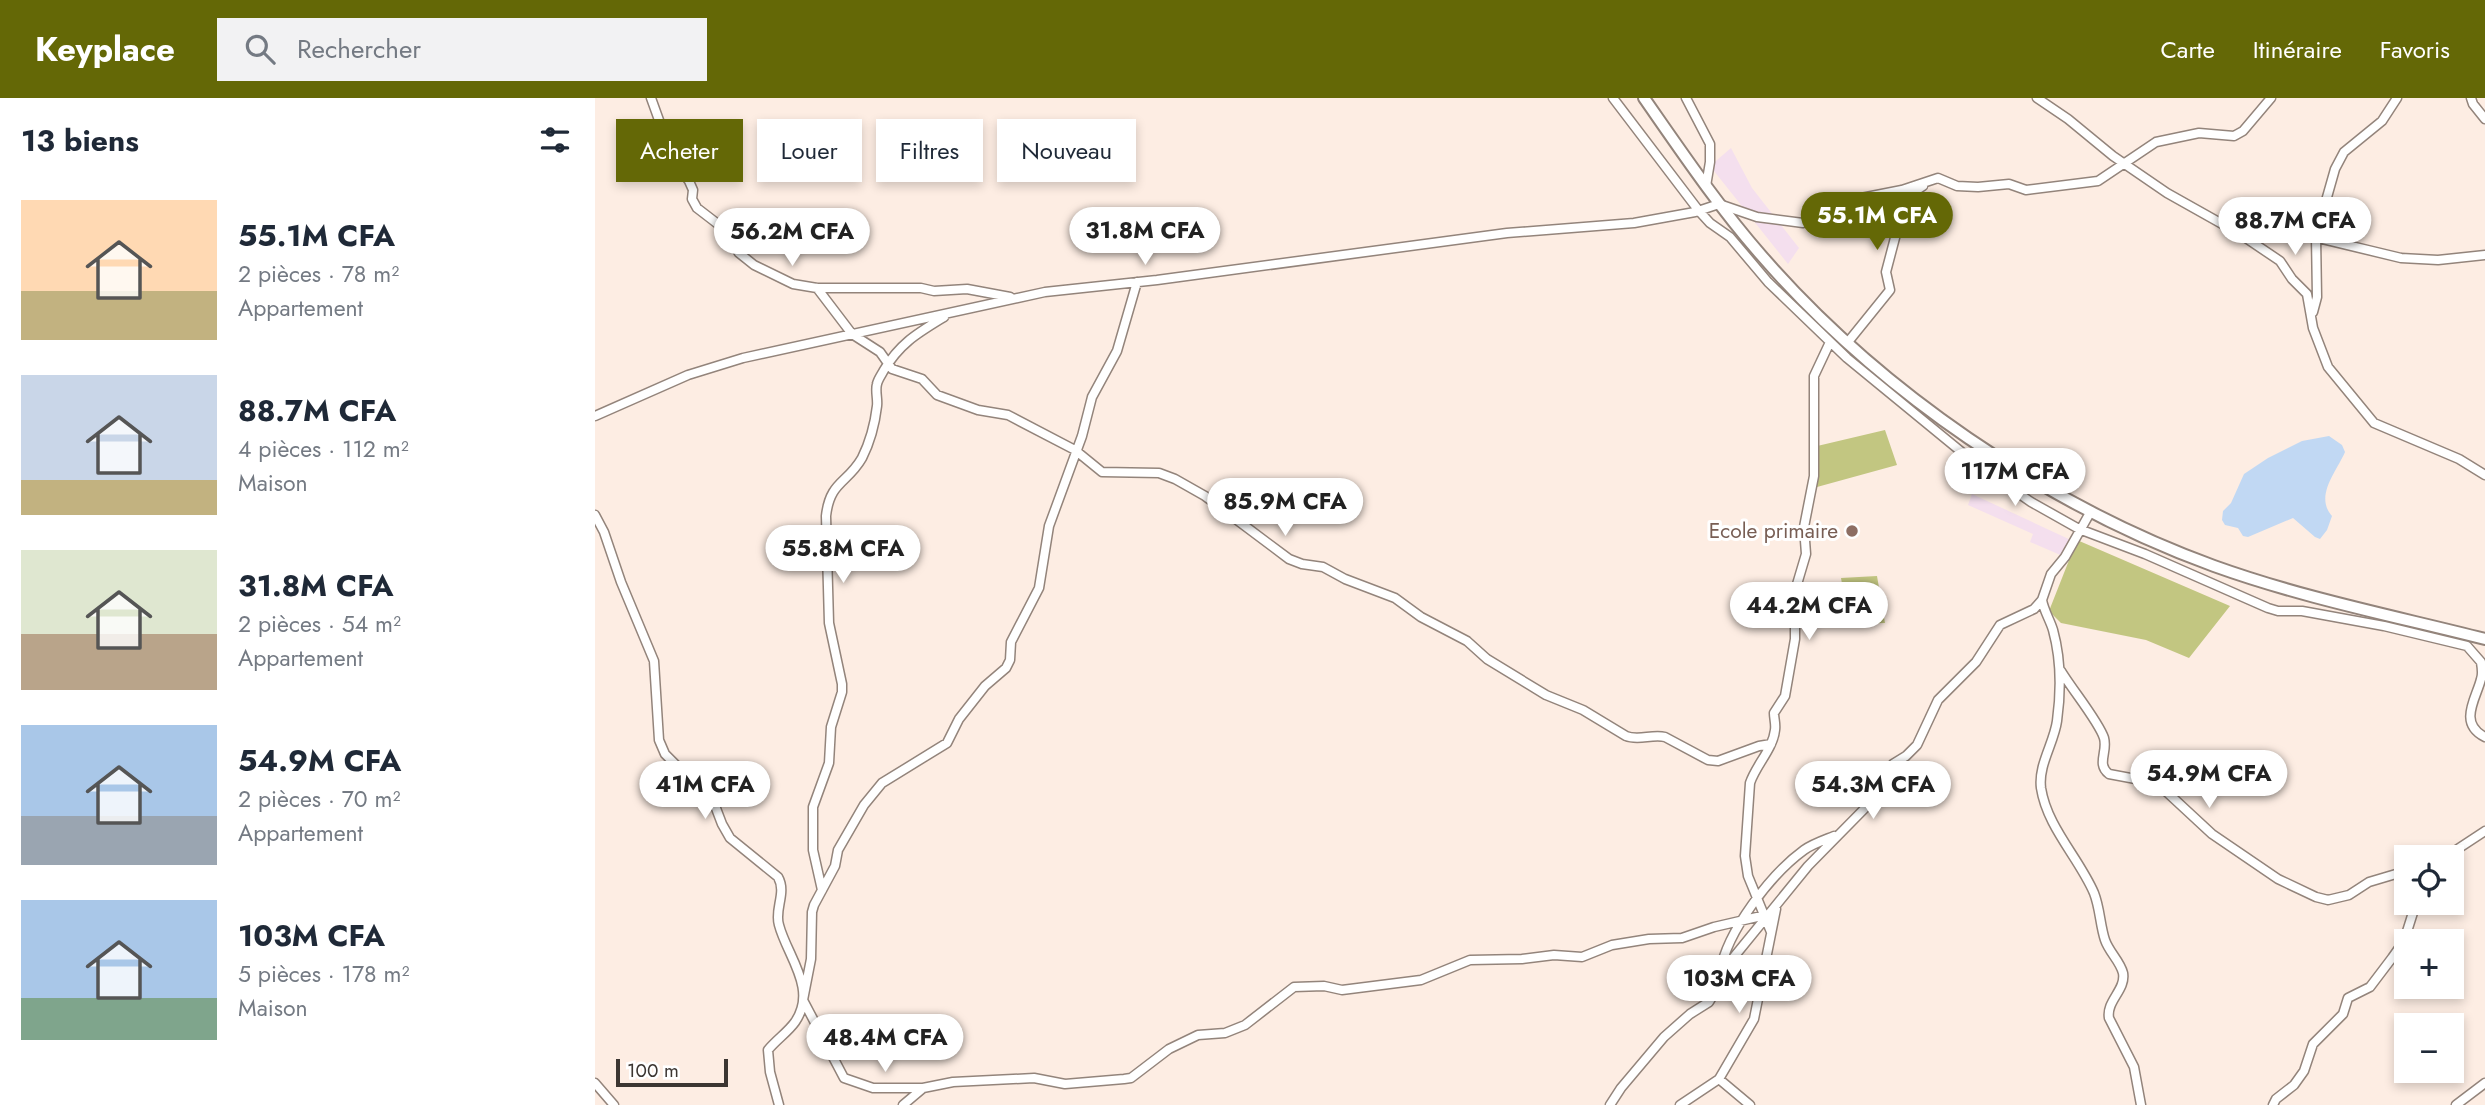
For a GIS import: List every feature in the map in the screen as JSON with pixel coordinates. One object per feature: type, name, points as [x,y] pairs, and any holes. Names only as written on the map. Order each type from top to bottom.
[{"type":"main road","points":[[1644,98],[1719,204],[1762,256],[1848,342],[1949,424],[2014,468],[2091,511],[2178,552],[2255,580],[2485,639]]},
{"type":"street","points":[[651,98],[673,159],[693,190],[692,199],[697,208],[723,229],[739,253],[754,265],[793,284],[817,288],[921,288],[934,291],[967,289],[1013,298]]},
{"type":"street","points":[[1613,98],[1699,211],[1710,223],[1730,237],[1768,282],[1830,342],[1902,405],[1975,463],[2031,502],[2079,529],[2278,611],[2302,611],[2384,626],[2467,646],[2481,662],[2481,680],[2470,703],[2470,710],[2475,727],[2479,734],[2485,737]]},
{"type":"street","points":[[1686,98],[1710,144],[1706,186]]},
{"type":"street","points":[[2037,98],[2167,193],[2240,234],[2280,261],[2292,279],[2307,294],[2313,328],[2328,367],[2374,423],[2459,459],[2485,475]]},
{"type":"street","points":[[595,416],[699,371],[743,358],[1013,298],[1507,233],[1634,223],[1699,211],[1719,204],[1757,218],[1803,223],[1841,202],[1902,190],[1943,178],[1957,186],[2009,184],[2026,190],[2098,181],[2156,142],[2167,138],[2208,132],[2234,136],[2243,131],[2271,98]]},
{"type":"street","points":[[2312,319],[2317,297],[2316,236],[2339,160],[2343,152],[2382,121],[2397,98]]},
{"type":"street","points":[[2471,98],[2485,119]]},
{"type":"street","points":[[1848,342],[1890,290],[1886,272],[1901,215],[1911,194],[1928,181]]},
{"type":"street","points":[[2240,234],[2285,230],[2401,258],[2438,260],[2485,256]]},
{"type":"street","points":[[779,1105],[770,1072],[768,1050],[795,1023],[803,1000],[811,959],[812,912],[835,866],[838,850],[864,804],[882,783],[947,743],[960,719],[985,686],[1006,668],[1010,660],[1011,642],[1039,588],[1049,526],[1082,436],[1092,397],[1117,351],[1137,282]]},
{"type":"street","points":[[817,288],[852,334],[880,352],[892,369],[922,379],[937,395],[978,410],[1008,415],[1076,450],[1102,472],[1159,473],[1175,479],[1205,496],[1289,559],[1323,567],[1345,579],[1395,598],[1421,617],[1467,641],[1487,659],[1546,695],[1583,710],[1626,736],[1632,738],[1658,735],[1708,760],[1718,761],[1771,744]]},
{"type":"street","points":[[822,890],[813,850],[813,807],[829,763],[831,727],[842,684],[829,623],[825,516],[831,492],[855,468],[871,438],[877,404],[876,386],[894,352],[913,336],[953,312]]},
{"type":"street","points":[[1772,932],[1748,876],[1745,856],[1750,783],[1771,744],[1776,727],[1774,713],[1785,696],[1795,639],[1797,579],[1806,554],[1804,527],[1814,475],[1814,376],[1830,342]]},
{"type":"street","points":[[1720,974],[1808,866],[1872,801],[1893,764],[1917,745],[1938,700],[1976,662],[2000,625],[2034,609],[2042,600],[2051,574],[2065,557],[2091,511]]},
{"type":"street","points":[[595,515],[654,661],[659,740],[677,767],[715,803],[730,838],[778,877],[783,885],[777,922],[798,968],[803,1000],[844,1078],[873,1088],[923,1088],[953,1082],[1034,1078],[1065,1084],[1131,1078],[1169,1049],[1198,1035],[1225,1033],[1245,1025],[1294,987],[1324,986],[1342,990],[1421,980],[1470,960],[1522,959],[1554,954],[1583,957],[1612,946],[1649,939],[1682,939],[1743,920],[1767,916]]},
{"type":"street","points":[[2042,600],[2053,630],[2059,668],[2057,723],[2041,776],[2041,789],[2057,828],[2094,892],[2104,939],[2121,969],[2122,984],[2108,1011],[2134,1067],[2141,1105]]},
{"type":"street","points":[[2059,668],[2101,730],[2106,746],[2101,765],[2103,770],[2109,774],[2157,783],[2212,834],[2278,879],[2328,900],[2349,895],[2369,882],[2394,875]]},
{"type":"street","points":[[2464,845],[2485,831]]},
{"type":"street","points":[[1610,1105],[1664,1037],[1690,1014],[1709,1002],[1715,992],[1722,960],[1743,920],[1768,885],[1805,849],[1840,833]]},
{"type":"street","points":[[1680,1105],[1719,1079],[1754,1019],[1777,906]]},
{"type":"street","points":[[2273,1105],[2304,1072],[2313,1044],[2343,1014],[2348,998],[2370,987],[2392,958],[2404,941],[2412,915]]},
{"type":"street","points":[[1719,1079],[1750,1105]]},
{"type":"street","points":[[595,1083],[610,1102]]},
{"type":"street","points":[[2456,1105],[2485,1083]]},
{"type":"street","points":[[903,1105],[923,1088]]},
{"type":"shaded area","points":[[1731,148],[1752,188],[1799,248],[1788,264],[1710,166]]},
{"type":"shaded area","points":[[1972,494],[2073,541],[2065,557],[2030,542],[2033,534],[1968,505]]},
{"type":"green space","points":[[1885,430],[1897,465],[1817,487],[1813,447]]},
{"type":"green space","points":[[2077,540],[2230,606],[2189,658],[2146,640],[2061,623],[2049,611]]},
{"type":"green space","points":[[1877,576],[1885,623],[1849,624],[1841,578]]},
{"type":"water","points":[[2329,436],[2342,445],[2345,452],[2326,492],[2327,508],[2332,516],[2320,539],[2293,518],[2248,537],[2243,536],[2238,528],[2225,525],[2222,520],[2223,511],[2231,503],[2244,474],[2302,441]]},
{"type":"place","name":"Ecole primaire","points":[[1852,531]]}]
